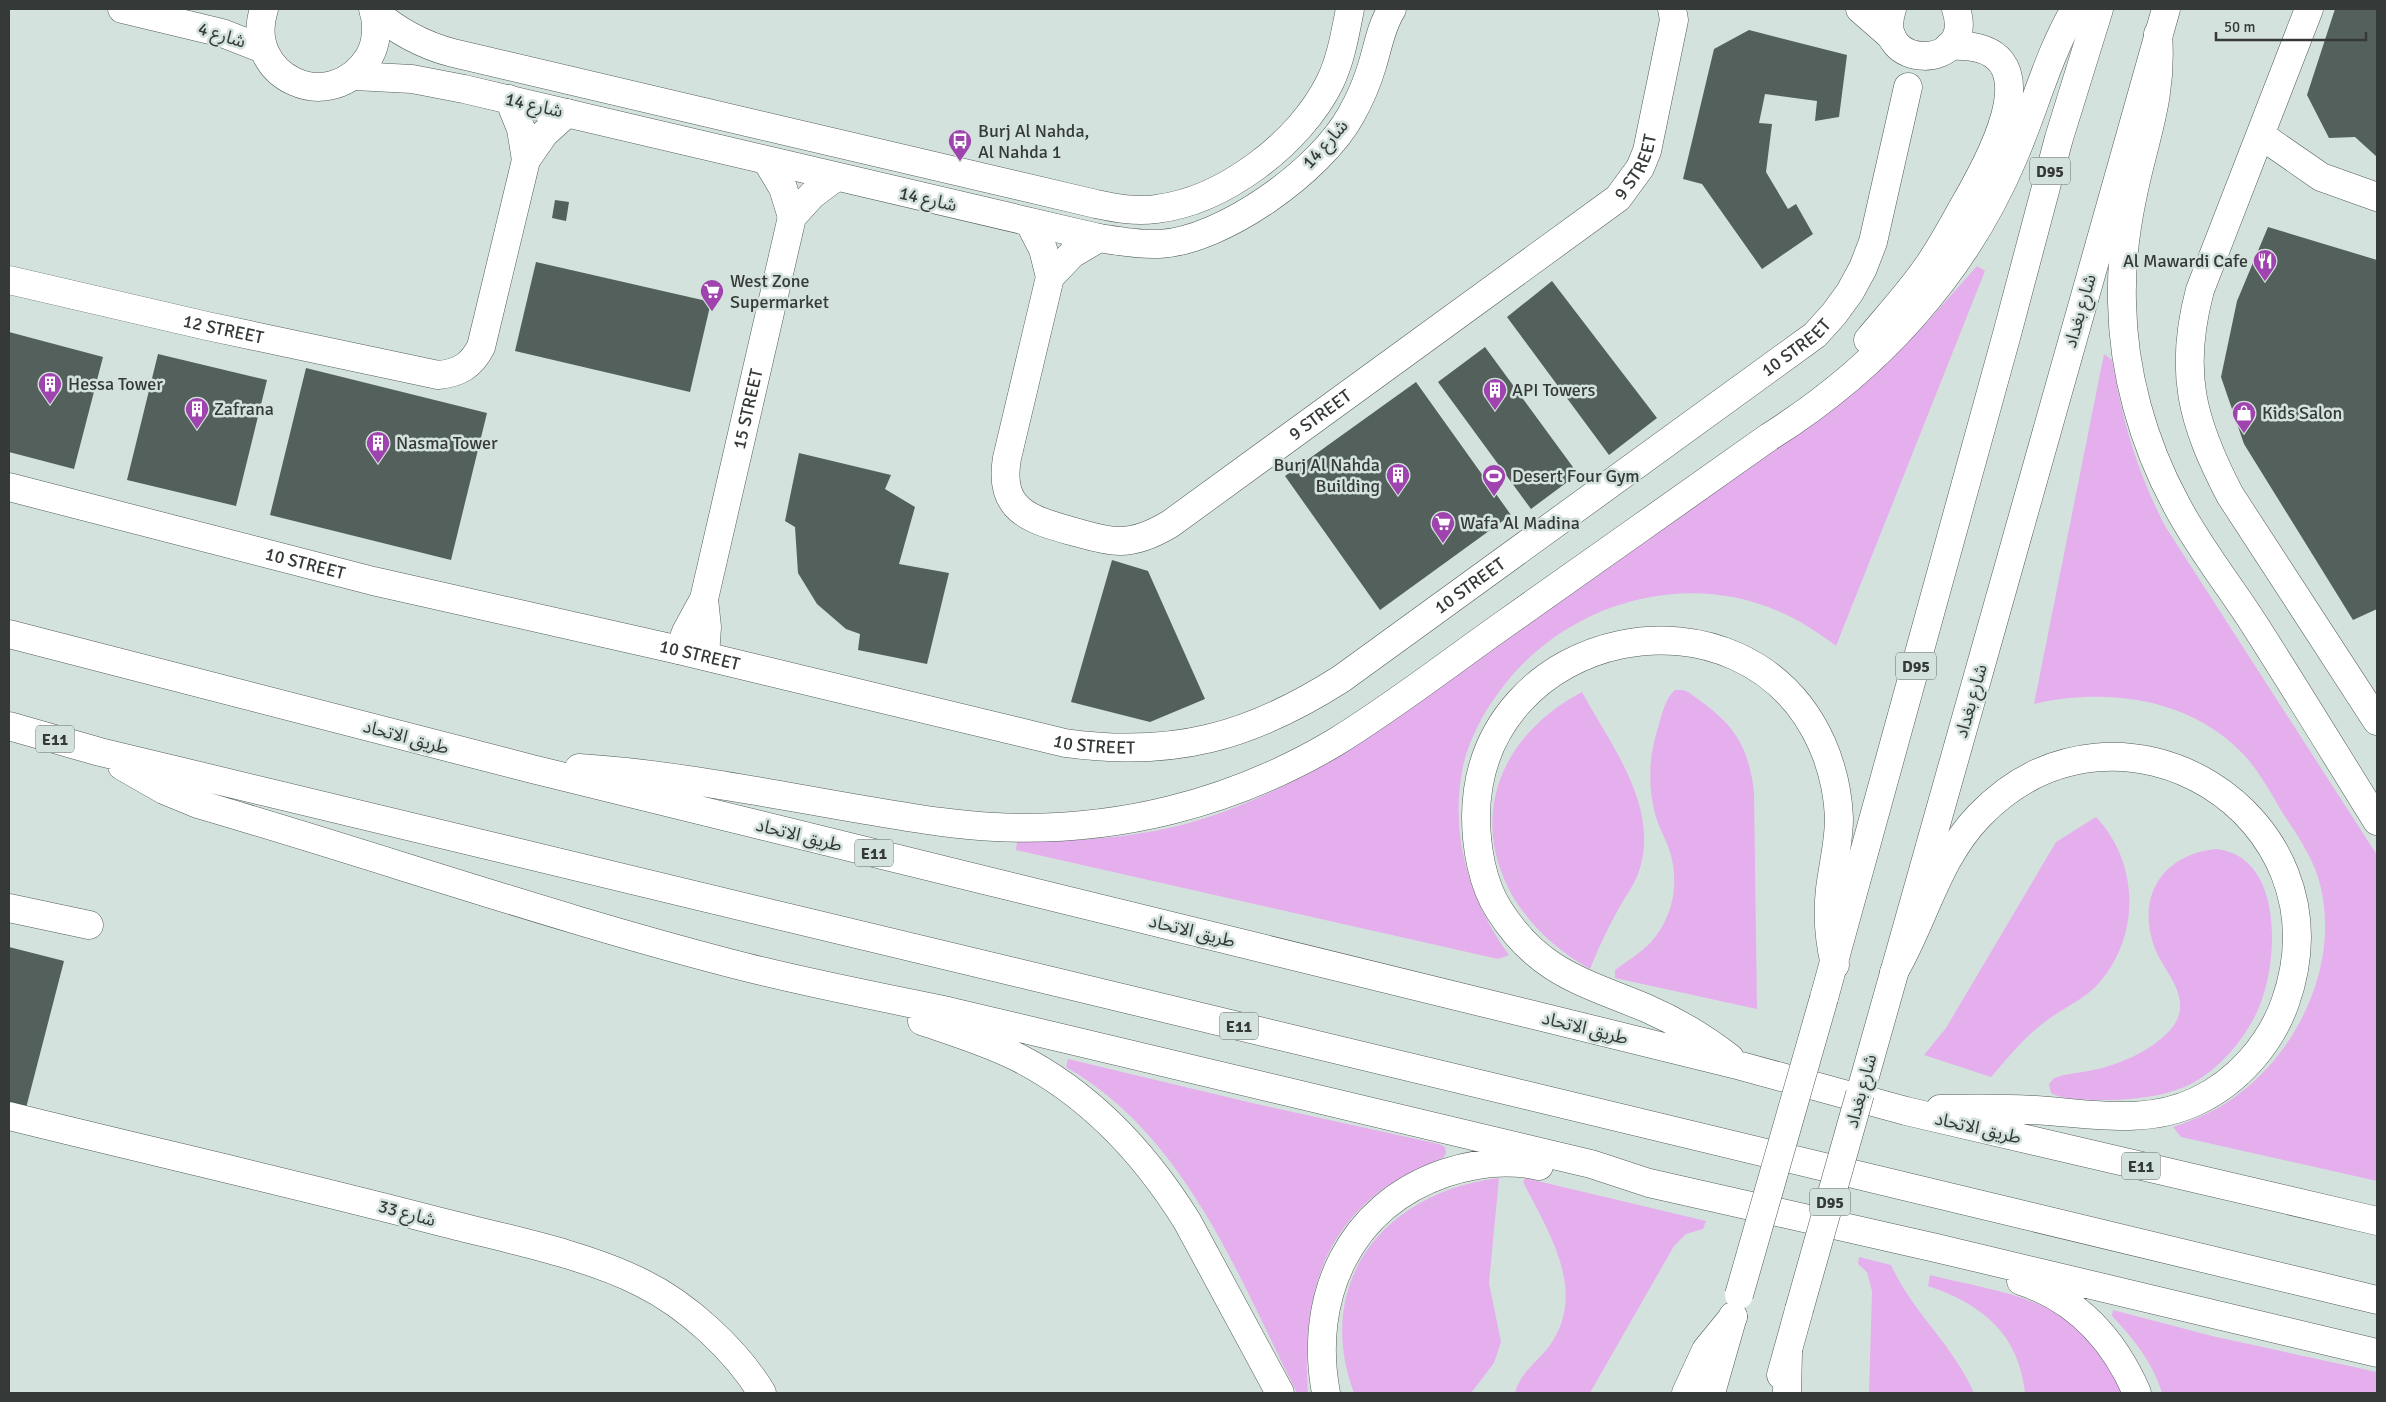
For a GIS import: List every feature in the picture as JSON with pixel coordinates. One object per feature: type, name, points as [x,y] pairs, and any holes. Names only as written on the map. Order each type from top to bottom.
[{"type":"main road","name":"شارع 4","points":[[122,9],[222,33],[264,49]]},
{"type":"main road","points":[[264,9],[260,34],[264,49],[272,65],[285,77],[302,85],[320,87],[338,84],[354,76],[371,53],[376,25],[373,10]]},
{"type":"main road","name":"شارع 14","points":[[373,10],[395,28],[418,42],[453,53],[1096,204],[1135,210],[1174,206],[1212,192],[1247,171],[1286,141],[1304,123],[1330,81],[1340,57],[1350,9]]},
{"type":"main road","name":"شارع 14","points":[[354,76],[412,79],[509,99],[1098,238],[1133,243],[1159,244],[1191,239],[1223,226],[1288,183],[1335,139],[1351,116],[1368,77],[1379,40],[1392,9]]},
{"type":"main road","points":[[1769,437],[1867,341],[1928,266],[1976,184],[1994,148],[2009,106],[2010,86],[2003,66],[1989,51],[1971,45],[1916,56],[1860,9]]},
{"type":"main road","points":[[1892,9],[1889,22],[1897,42],[1908,87],[1923,73],[1958,30],[1956,9]]},
{"type":"main road","points":[[532,769],[575,768],[655,775],[952,824],[994,827],[1078,826],[1161,814],[1206,801],[1250,785],[1293,766],[1334,743],[1833,394],[1891,341],[1941,282],[1982,221],[2014,156],[2047,67],[2075,9]]},
{"type":"main road","name":"D95","points":[[1711,1393],[1834,965],[2007,334],[2032,236],[2099,9]]},
{"type":"main road","points":[[2309,9],[2262,136],[2200,290],[2193,315],[2189,349],[2190,384],[2197,422],[2211,458],[2230,495],[2377,721]]},
{"type":"main road","name":"9 STREET","points":[[1050,278],[1005,470],[1007,488],[1021,512],[1035,521],[1103,540],[1120,541],[1155,533],[1409,352],[1618,198],[1630,184],[1648,151],[1677,13]]},
{"type":"main road","points":[[2162,21],[2159,84],[2150,132],[2132,199],[2123,268],[2122,303],[2132,387],[2146,436],[2176,505],[2255,626],[2377,821]]},
{"type":"main road","name":"شارع بغداد","points":[[1776,1393],[2162,21]]},
{"type":"main road","name":"10 STREET","points":[[9,487],[373,581],[705,656],[1046,739],[1094,747],[1152,748],[1209,740],[1256,725],[1291,709],[1341,679],[1815,334],[1834,314],[1850,292],[1863,268],[1873,242],[1908,87]]},
{"type":"main road","points":[[509,99],[520,129],[526,160]]},
{"type":"main road","points":[[526,160],[544,134],[567,113]]},
{"type":"main road","points":[[2262,136],[2321,177]]},
{"type":"main road","name":"12 STREET","points":[[9,280],[207,326],[438,375],[452,374],[464,368],[474,359],[481,347],[526,160]]},
{"type":"main road","points":[[767,161],[783,188],[792,218]]},
{"type":"main road","points":[[2251,163],[2321,177],[2377,197]]},
{"type":"main road","points":[[792,218],[812,195],[836,177]]},
{"type":"main road","name":"15 STREET","points":[[704,600],[792,218]]},
{"type":"main road","points":[[1029,222],[1043,250],[1050,278]]},
{"type":"main road","points":[[1050,278],[1072,254],[1098,238]]},
{"type":"main road","points":[[704,600],[708,627],[705,656]]},
{"type":"main road","points":[[679,650],[686,632],[704,600]]},
{"type":"main road","name":"طريق الاتحاد","points":[[9,634],[532,769],[1742,1066],[1906,1112],[2377,1221]]},
{"type":"main road","points":[[1742,1066],[1719,1049],[1672,1020],[1572,979],[1550,965],[1530,949],[1497,908],[1484,874],[1476,830],[1480,776],[1497,732],[1525,695],[1562,666],[1587,653],[1614,644],[1642,640],[1670,639],[1719,649],[1757,668],[1774,680],[1792,698],[1808,720],[1830,766],[1836,792],[1839,818],[1838,844],[1830,888],[1828,918],[1834,965]]},
{"type":"main road","name":"E11","points":[[9,726],[100,752],[2377,1300]]},
{"type":"main road","points":[[100,752],[164,790],[198,804],[590,924],[744,966],[850,993],[948,1011],[1590,1164],[1649,1183],[1936,1248],[2377,1353]]},
{"type":"main road","points":[[1894,972],[1918,929],[1947,859],[1961,836],[1978,816],[2019,782],[2042,770],[2067,762],[2092,758],[2117,756],[2143,759],[2192,774],[2214,787],[2252,821],[2268,841],[2280,863],[2294,911],[2297,937],[2295,962],[2290,987],[2280,1016],[2265,1042],[2246,1066],[2223,1086],[2196,1101],[2168,1112],[2124,1117],[2006,1109],[1906,1112]]},
{"type":"main road","points":[[9,908],[89,925]]},
{"type":"main road","points":[[850,993],[1016,1056],[1066,1086],[1111,1123],[1132,1145],[1170,1194],[1280,1393]]},
{"type":"main road","name":"شارع 33","points":[[9,1116],[322,1191],[576,1258],[642,1283],[701,1322],[750,1373],[762,1393]]},
{"type":"main road","points":[[1326,1393],[1322,1356],[1322,1327],[1327,1298],[1336,1271],[1357,1235],[1385,1206],[1402,1194],[1419,1183],[1456,1169],[1495,1163],[1534,1164],[1614,1180],[1649,1183]]},
{"type":"main road","points":[[1936,1248],[1973,1265],[2032,1285],[2069,1304],[2108,1341],[2127,1369],[2137,1393]]},
{"type":"main road","points":[[1686,1393],[1706,1350],[1736,1306]]},
{"type":"main road","points":[[1787,1393],[1788,1352]]},
{"type":"shaded area","points":[[1977,266],[1985,271],[1836,646],[1808,627],[1778,611],[1740,599],[1701,593],[1663,595],[1625,603],[1588,617],[1555,637],[1525,662],[1493,700],[1477,727],[1463,766],[1459,791],[1459,816],[1461,841],[1473,889],[1495,934],[1509,955],[1498,959],[1016,850],[1017,842],[1111,837],[1157,830],[1202,819],[1284,786],[1360,743],[1889,359],[1929,320]]},
{"type":"shaded area","points":[[2104,354],[2112,360],[2126,425],[2138,465],[2165,526],[2377,855],[2377,1181],[2181,1137],[2173,1127],[2208,1113],[2232,1099],[2263,1073],[2283,1049],[2299,1023],[2312,995],[2321,965],[2325,935],[2324,904],[2317,874],[2301,842],[2257,771],[2239,750],[2218,732],[2194,718],[2169,708],[2142,701],[2088,697],[2034,704]]},
{"type":"shaded area","points":[[1675,690],[1688,692],[1703,702],[1726,723],[1742,745],[1751,774],[1754,792],[1757,1009],[1615,978],[1615,970],[1643,950],[1659,931],[1670,908],[1673,896],[1674,871],[1672,858],[1655,815],[1650,779],[1651,758],[1655,738],[1664,707]]},
{"type":"shaded area","points":[[1582,692],[1630,779],[1638,802],[1643,826],[1644,850],[1634,883],[1610,924],[1590,969],[1550,941],[1520,907],[1501,870],[1493,831],[1496,792],[1512,755],[1540,721]]},
{"type":"shaded area","points":[[2096,817],[2110,835],[2121,855],[2127,877],[2128,921],[2122,943],[2113,964],[2093,989],[2048,1019],[2034,1031],[1991,1077],[1924,1055],[1946,1028],[2056,842]]},
{"type":"shaded area","points":[[2216,849],[2239,856],[2255,871],[2265,892],[2271,917],[2272,943],[2264,994],[2256,1014],[2244,1034],[2222,1062],[2203,1077],[2174,1091],[2145,1097],[2115,1100],[2073,1099],[2051,1093],[2049,1084],[2054,1078],[2099,1069],[2122,1061],[2144,1051],[2163,1037],[2174,1025],[2179,1014],[2180,1001],[2177,990],[2154,946],[2149,927],[2149,910],[2152,894],[2159,880],[2169,868],[2182,859]]},
{"type":"shaded area","points":[[1068,1059],[1252,1103],[1439,1144],[1445,1147],[1446,1153],[1443,1158],[1405,1175],[1374,1196],[1349,1221],[1330,1249],[1318,1281],[1310,1315],[1307,1353],[1308,1393],[1297,1393],[1230,1257],[1204,1212],[1176,1170],[1144,1131],[1108,1096],[1066,1067]]},
{"type":"shaded area","points":[[1499,1178],[1489,1283],[1501,1342],[1494,1363],[1471,1393],[1354,1393],[1344,1352],[1343,1314],[1352,1279],[1369,1248],[1393,1222],[1423,1201],[1459,1186]]},
{"type":"shaded area","points":[[1525,1178],[1706,1221],[1703,1229],[1686,1234],[1674,1246],[1590,1393],[1515,1393],[1525,1373],[1550,1345],[1561,1325],[1565,1304],[1565,1283],[1560,1262],[1553,1241],[1523,1182]]},
{"type":"shaded area","points":[[1859,1257],[1891,1265],[1910,1299],[1956,1360],[1974,1393],[1869,1393],[1872,1291],[1867,1272],[1858,1264]]},
{"type":"shaded area","points":[[1930,1275],[2020,1297],[2044,1307],[2066,1320],[2086,1337],[2105,1361],[2123,1393],[2025,1393],[2015,1354],[2006,1338],[1981,1312],[1947,1293],[1928,1286]]},
{"type":"shaded area","points":[[2113,1310],[2212,1336],[2377,1372],[2377,1393],[2162,1393],[2148,1362],[2128,1334],[2112,1316]]},
{"type":"building","points":[[2335,9],[2377,9],[2377,157],[2355,137],[2329,138],[2307,95]]},
{"type":"building","points":[[1749,30],[1847,55],[1839,117],[1815,121],[1817,101],[1765,94],[1759,123],[1772,124],[1766,172],[1788,209],[1796,204],[1813,234],[1762,269],[1702,184],[1683,179],[1714,49]]},
{"type":"building","points":[[555,200],[569,202],[566,221],[552,218]]},
{"type":"building","points":[[2268,227],[2377,260],[2377,609],[2353,620],[2244,444],[2221,377],[2237,301]]},
{"type":"building","points":[[536,262],[711,302],[690,392],[515,351]]},
{"type":"building","points":[[1552,281],[1657,418],[1609,455],[1507,317]]},
{"type":"building","name":"Hessa Tower","points":[[9,332],[103,357],[74,469],[9,452]]},
{"type":"building","name":"API Towers","points":[[1485,347],[1578,474],[1531,509],[1438,382]]},
{"type":"building","name":"Zafrana","points":[[158,354],[267,380],[236,506],[127,480]]},
{"type":"building","name":"Nasma Tower","points":[[306,368],[487,413],[451,560],[270,515]]},
{"type":"building","name":"Burj Al Nahda Building","points":[[1416,382],[1511,515],[1380,610],[1285,476]]},
{"type":"building","points":[[799,453],[891,475],[885,489],[915,507],[899,564],[949,573],[927,664],[858,650],[860,634],[846,629],[817,604],[798,573],[795,527],[785,521]]},
{"type":"building","points":[[1112,560],[1148,571],[1205,699],[1150,722],[1071,702]]},
{"type":"building","points":[[9,947],[64,961],[26,1108],[9,1103]]},
{"type":"place","name":"Burj Al Nahda, Al Nahda 1","points":[[960,162]]},
{"type":"place","name":"Al Mawardi Cafe","points":[[2265,282]]},
{"type":"place","name":"West Zone Supermarket","points":[[712,312]]},
{"type":"place","name":"Hessa Tower","points":[[50,405]]},
{"type":"place","name":"API Towers","points":[[1495,411]]},
{"type":"place","name":"Zafrana","points":[[197,430]]},
{"type":"place","name":"Kids Salon","points":[[2244,434]]},
{"type":"place","name":"Nasma Tower","points":[[378,464]]},
{"type":"place","name":"Burj Al Nahda Building","points":[[1398,496]]},
{"type":"place","name":"Desert Four Gym","points":[[1494,497]]},
{"type":"place","name":"Wafa Al Madina","points":[[1443,544]]}]
